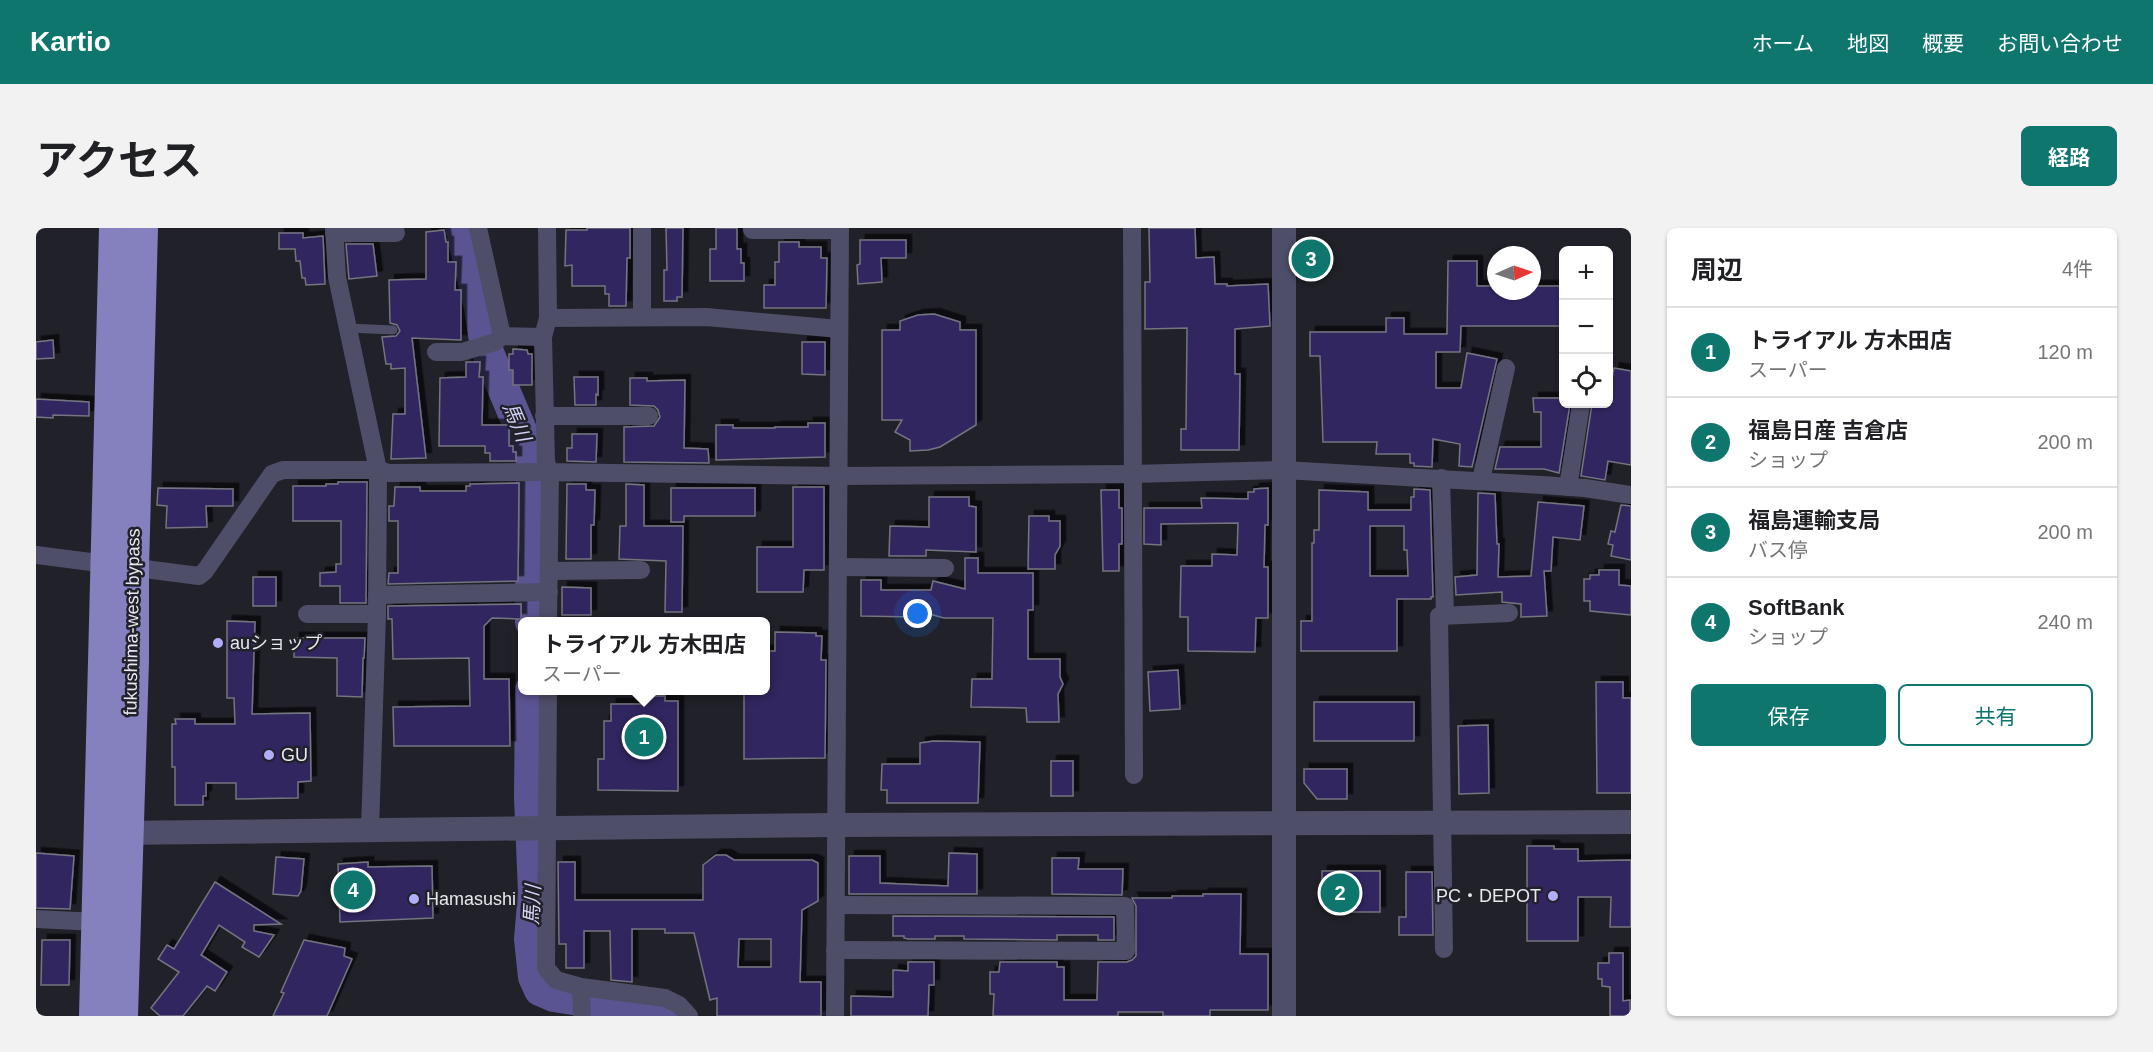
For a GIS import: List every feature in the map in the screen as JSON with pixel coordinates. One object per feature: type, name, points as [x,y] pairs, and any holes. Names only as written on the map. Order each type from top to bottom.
[{"type":"highway","name":"fukushima-west bypass","points":[[115,228],[120,566]]},
{"type":"highway","name":"fukushima-west bypass","points":[[122,1016],[112,833],[120,566],[142,228]]},
{"type":"highway","name":"fukushima-west bypass","points":[[95,1016],[97,922],[112,833]]},
{"type":"street","points":[[478,228],[498,339]]},
{"type":"street","points":[[547,228],[548,318],[543,337],[549,571],[545,592],[548,617]]},
{"type":"street","points":[[642,228],[642,317]]},
{"type":"street","points":[[752,228],[752,230],[840,229],[835,1016]]},
{"type":"street","points":[[1132,228],[1134,775]]},
{"type":"street","points":[[1284,228],[1284,1016]]},
{"type":"street","points":[[370,830],[377,614],[378,470],[337,277],[334,231],[396,233]]},
{"type":"street","points":[[548,318],[706,317],[839,329]]},
{"type":"street","points":[[436,352],[462,352],[498,339],[543,337]]},
{"type":"street","points":[[1481,480],[1506,368]]},
{"type":"street","points":[[1568,487],[1580,408]]},
{"type":"street","points":[[544,416],[649,416]]},
{"type":"street","points":[[36,555],[199,576],[205,571],[272,474],[283,470],[378,470],[389,473],[518,472],[839,476],[1132,474],[1284,470],[1481,480],[1631,495]]},
{"type":"street","points":[[1441,478],[1445,615]]},
{"type":"street","points":[[838,567],[945,568]]},
{"type":"street","points":[[549,571],[641,570]]},
{"type":"street","points":[[377,595],[545,592]]},
{"type":"street","points":[[1444,949],[1439,616],[1509,613]]},
{"type":"street","points":[[307,614],[377,614]]},
{"type":"street","points":[[548,695],[544,828],[546,968],[556,980],[582,1001],[665,998],[679,1005],[689,1016]]},
{"type":"street","points":[[112,833],[836,825],[1631,822]]},
{"type":"street","points":[[836,905],[1125,906],[1126,951],[836,951]]},
{"type":"street","points":[[36,919],[97,922]]},
{"type":"lane","points":[[348,328],[393,330]]},
{"type":"building","points":[[587,228],[630,228],[626,306],[609,306],[609,294],[605,294],[605,286],[572,286],[572,265],[565,266],[566,230],[587,230]]},
{"type":"building","points":[[666,228],[683,228],[682,297],[677,297],[677,301],[664,301],[664,270],[667,270]]},
{"type":"building","points":[[716,228],[737,228],[737,249],[741,249],[744,281],[710,281],[710,249],[716,249]]},
{"type":"building","points":[[1149,228],[1195,228],[1196,258],[1214,257],[1215,284],[1227,284],[1227,286],[1268,284],[1270,326],[1235,329],[1235,374],[1240,374],[1239,450],[1181,450],[1181,429],[1186,429],[1187,328],[1145,329],[1145,282],[1150,282]]},
{"type":"building","points":[[444,230],[446,242],[448,242],[448,262],[456,262],[455,290],[461,290],[461,340],[412,338],[426,458],[391,459],[393,414],[405,414],[405,368],[391,369],[391,364],[386,364],[382,337],[396,336],[400,331],[397,325],[390,323],[389,280],[426,279],[426,232]]},
{"type":"building","points":[[279,233],[303,233],[303,238],[323,236],[325,284],[306,285],[305,278],[302,278],[300,261],[296,261],[295,249],[279,249]]},
{"type":"building","points":[[860,240],[906,240],[906,258],[881,258],[882,282],[858,284],[857,265],[860,264]]},
{"type":"building","points":[[779,242],[799,242],[799,247],[821,247],[821,258],[827,258],[826,308],[764,308],[764,285],[775,285],[775,262],[779,262]]},
{"type":"building","points":[[346,244],[373,244],[377,276],[349,279]]},
{"type":"building","points":[[1448,261],[1477,261],[1477,286],[1487,286],[1487,300],[1541,300],[1541,286],[1559,286],[1559,326],[1461,326],[1460,352],[1436,352],[1436,388],[1461,388],[1467,353],[1497,359],[1472,467],[1459,466],[1460,444],[1433,439],[1432,467],[1414,466],[1414,463],[1410,463],[1410,454],[1376,454],[1377,442],[1323,442],[1320,356],[1310,356],[1310,332],[1386,332],[1386,318],[1404,318],[1404,334],[1447,334]]},
{"type":"building","points":[[934,314],[960,322],[960,330],[976,330],[976,425],[940,447],[910,451],[910,440],[895,432],[902,420],[882,420],[882,330],[900,330],[900,321],[918,315]]},
{"type":"building","points":[[53,340],[54,358],[36,359],[36,342]]},
{"type":"building","points":[[802,342],[825,342],[825,375],[802,374]]},
{"type":"building","points":[[513,349],[527,350],[528,354],[532,354],[532,385],[513,385],[513,370],[509,370],[509,354],[513,354]]},
{"type":"building","points":[[466,362],[480,362],[479,377],[483,377],[482,425],[509,425],[509,446],[513,446],[513,452],[516,452],[516,461],[490,461],[490,453],[485,453],[485,446],[439,446],[440,378],[466,377]]},
{"type":"building","points":[[1614,368],[1631,371],[1631,465],[1608,461],[1605,480],[1581,476],[1591,408],[1613,408]]},
{"type":"building","points":[[574,377],[598,377],[596,405],[575,405]]},
{"type":"building","points":[[630,378],[647,378],[647,381],[685,380],[684,448],[708,449],[709,463],[624,462],[624,427],[654,426],[660,417],[654,406],[630,405]]},
{"type":"building","points":[[1533,398],[1559,398],[1559,408],[1569,408],[1559,473],[1544,469],[1495,469],[1500,447],[1541,447],[1541,412],[1534,412]]},
{"type":"building","points":[[36,399],[89,402],[89,416],[36,417]]},
{"type":"building","points":[[808,423],[825,423],[825,457],[716,460],[716,425],[733,425],[733,428],[775,428],[808,427]]},
{"type":"building","points":[[572,434],[597,434],[596,462],[567,461],[567,448],[572,448]]},
{"type":"building","points":[[338,482],[367,482],[366,603],[340,603],[340,586],[320,586],[320,573],[336,572],[336,564],[341,564],[341,521],[293,521],[293,486],[326,486],[326,484],[338,484]]},
{"type":"building","points":[[519,483],[518,581],[388,584],[389,573],[398,573],[398,521],[389,521],[389,506],[394,506],[395,487],[420,487],[420,491],[466,491],[466,486],[470,484]]},
{"type":"building","points":[[567,484],[586,484],[586,490],[595,490],[594,525],[591,525],[591,559],[566,559]]},
{"type":"building","points":[[626,484],[644,485],[644,526],[683,526],[682,612],[665,612],[666,561],[619,559],[620,526],[626,526]]},
{"type":"building","points":[[793,487],[824,487],[824,570],[804,570],[803,592],[757,592],[757,547],[793,547]]},
{"type":"building","points":[[158,488],[233,489],[233,506],[206,506],[207,527],[166,528],[167,506],[157,505]]},
{"type":"building","points":[[671,488],[755,488],[755,516],[684,516],[684,522],[671,522]]},
{"type":"building","points":[[1268,488],[1268,525],[1265,525],[1264,567],[1268,567],[1268,618],[1256,618],[1255,652],[1188,651],[1188,617],[1180,617],[1181,566],[1212,566],[1212,554],[1237,555],[1238,523],[1161,524],[1161,545],[1144,544],[1144,508],[1202,508],[1201,498],[1248,499],[1248,492]]},
{"type":"building","points":[[1414,489],[1430,490],[1433,597],[1431,599],[1397,599],[1397,651],[1301,651],[1301,621],[1312,621],[1312,543],[1314,543],[1314,530],[1319,530],[1319,490],[1368,492],[1368,510],[1411,510],[1411,497],[1414,497]],"holes":[[[1370,526],[1404,526],[1404,550],[1407,550],[1408,576],[1370,576]]]},
{"type":"building","points":[[1101,490],[1119,490],[1119,508],[1122,508],[1122,544],[1119,544],[1119,571],[1103,571]]},
{"type":"building","points":[[1478,493],[1495,494],[1497,544],[1499,544],[1498,577],[1531,576],[1538,502],[1584,506],[1580,540],[1553,537],[1551,571],[1544,571],[1547,616],[1521,617],[1521,604],[1502,602],[1502,592],[1456,595],[1455,577],[1477,575]]},
{"type":"building","points":[[929,497],[969,497],[969,506],[976,507],[976,552],[926,550],[926,556],[889,556],[890,526],[929,527]]},
{"type":"building","points":[[1621,505],[1631,506],[1631,560],[1611,556],[1613,545],[1608,544],[1611,531],[1615,532]]},
{"type":"building","points":[[1029,516],[1049,516],[1049,521],[1060,521],[1060,546],[1055,555],[1055,569],[1028,569]]},
{"type":"building","points":[[965,558],[978,558],[978,573],[1033,573],[1033,610],[1028,610],[1028,659],[1060,659],[1060,677],[1063,684],[1058,694],[1059,722],[1027,722],[1026,708],[971,707],[972,679],[992,679],[993,618],[944,618],[915,610],[915,617],[861,616],[861,580],[881,580],[881,590],[931,590],[933,581],[965,589]]},
{"type":"building","points":[[1599,570],[1619,570],[1619,585],[1631,586],[1631,615],[1590,611],[1590,601],[1584,601],[1584,579],[1590,579],[1590,575],[1599,575]]},
{"type":"building","points":[[253,577],[276,577],[276,606],[253,606]]},
{"type":"building","points":[[562,587],[591,588],[591,615],[562,615]]},
{"type":"building","points":[[521,604],[521,617],[518,619],[492,618],[484,626],[484,679],[509,679],[510,746],[394,746],[393,707],[470,706],[469,658],[393,659],[392,619],[388,619],[388,606]]},
{"type":"building","points":[[227,621],[255,622],[252,714],[310,713],[311,781],[298,782],[298,798],[236,799],[236,783],[206,783],[203,805],[175,805],[172,724],[176,724],[175,719],[195,719],[195,724],[235,724],[234,698],[227,698]]},
{"type":"building","points":[[775,632],[816,633],[816,636],[822,636],[821,660],[826,660],[825,758],[744,759],[744,695],[770,695],[770,651],[775,651]]},
{"type":"building","points":[[294,638],[365,638],[362,697],[337,696],[337,658],[294,657]]},
{"type":"building","points":[[1178,670],[1180,709],[1150,711],[1148,672]]},
{"type":"building","points":[[1596,682],[1623,682],[1623,698],[1631,698],[1631,793],[1597,793]]},
{"type":"building","points":[[644,696],[665,696],[665,701],[678,701],[678,791],[598,790],[598,759],[604,759],[604,721],[611,721],[611,704],[644,704]]},
{"type":"building","points":[[1314,702],[1414,702],[1414,741],[1314,741]]},
{"type":"building","points":[[1488,725],[1489,793],[1459,794],[1458,726]]},
{"type":"building","points":[[980,742],[978,803],[887,803],[887,790],[881,790],[882,764],[920,764],[920,743]]},
{"type":"building","points":[[1051,761],[1073,761],[1073,796],[1051,796]]},
{"type":"building","points":[[1304,769],[1347,769],[1347,799],[1317,799],[1304,783]]},
{"type":"building","points":[[1527,846],[1578,849],[1578,861],[1631,860],[1631,927],[1610,927],[1611,897],[1578,897],[1578,941],[1527,941]]},
{"type":"building","points":[[36,853],[74,856],[70,909],[36,908]]},
{"type":"building","points":[[949,853],[977,854],[977,894],[849,894],[849,856],[880,856],[880,883],[948,886]]},
{"type":"building","points":[[716,855],[726,855],[734,860],[812,860],[818,863],[818,901],[802,910],[800,982],[821,982],[821,1016],[717,1016],[717,998],[710,1000],[694,933],[665,933],[665,929],[632,929],[632,982],[611,980],[610,931],[584,931],[584,968],[566,968],[566,944],[559,944],[558,862],[575,862],[575,900],[703,900],[703,865]],"holes":[[[739,939],[771,939],[771,967],[738,967]]]},
{"type":"building","points":[[276,857],[304,859],[301,891],[298,896],[273,894]]},
{"type":"building","points":[[1052,858],[1079,858],[1078,869],[1123,869],[1122,895],[1052,894]]},
{"type":"building","points":[[368,862],[368,867],[432,866],[433,918],[340,922],[338,864]]},
{"type":"building","points":[[1322,871],[1380,871],[1380,912],[1341,912],[1341,903],[1322,903]]},
{"type":"building","points":[[1406,872],[1432,872],[1433,935],[1399,935],[1399,917],[1406,917]]},
{"type":"building","points":[[215,882],[281,924],[254,925],[254,931],[274,935],[259,957],[242,947],[245,942],[219,925],[201,955],[227,972],[215,991],[207,986],[183,1016],[160,1016],[151,1008],[179,972],[158,959],[167,945],[174,949]]},
{"type":"building","points":[[1203,894],[1241,894],[1240,954],[1268,954],[1268,1010],[1210,1010],[1210,1016],[1163,1016],[1163,1012],[1118,1012],[1118,1016],[993,1016],[994,994],[990,994],[990,972],[999,972],[1000,962],[1057,962],[1057,967],[1064,967],[1064,1000],[1097,1000],[1098,962],[1127,962],[1136,956],[1136,906],[1132,898],[1172,898],[1172,896],[1203,896]]},
{"type":"building","points":[[893,916],[1114,917],[1114,940],[1098,940],[1098,935],[1057,935],[1057,940],[964,939],[964,936],[908,939],[904,936],[893,936]]},
{"type":"building","points":[[42,940],[70,940],[69,985],[41,985]]},
{"type":"building","points":[[304,940],[345,948],[344,956],[352,959],[327,1016],[273,1016],[284,993],[281,992]]},
{"type":"building","points":[[1609,953],[1623,953],[1623,1001],[1630,1000],[1630,1016],[1610,1016],[1610,987],[1602,986],[1602,979],[1598,979],[1598,963],[1609,963]]},
{"type":"building","points":[[908,962],[934,962],[934,985],[929,985],[928,1016],[851,1016],[851,996],[893,997],[893,970],[908,971]]},
{"type":"waterway","name":"馬川","points":[[461,228],[480,307],[486,348],[532,456],[531,617]]},
{"type":"waterway","name":"馬川","points":[[531,695],[530,797],[534,892],[530,939],[534,977],[540,990],[554,996],[657,1012],[664,1016]]},
{"type":"place","name":"福島運輸支局","points":[[1311,259]]},
{"type":"place","name":"auショップ","points":[[218,643]]},
{"type":"place","name":"トライアル 方木田店","points":[[644,737]]},
{"type":"place","name":"GU","points":[[269,755]]},
{"type":"place","name":"SoftBank","points":[[353,890]]},
{"type":"place","name":"福島日産 吉倉店","points":[[1340,893]]},
{"type":"place","name":"PC・DEPOT","points":[[1553,896]]},
{"type":"place","name":"Hamasushi","points":[[414,899]]}]
